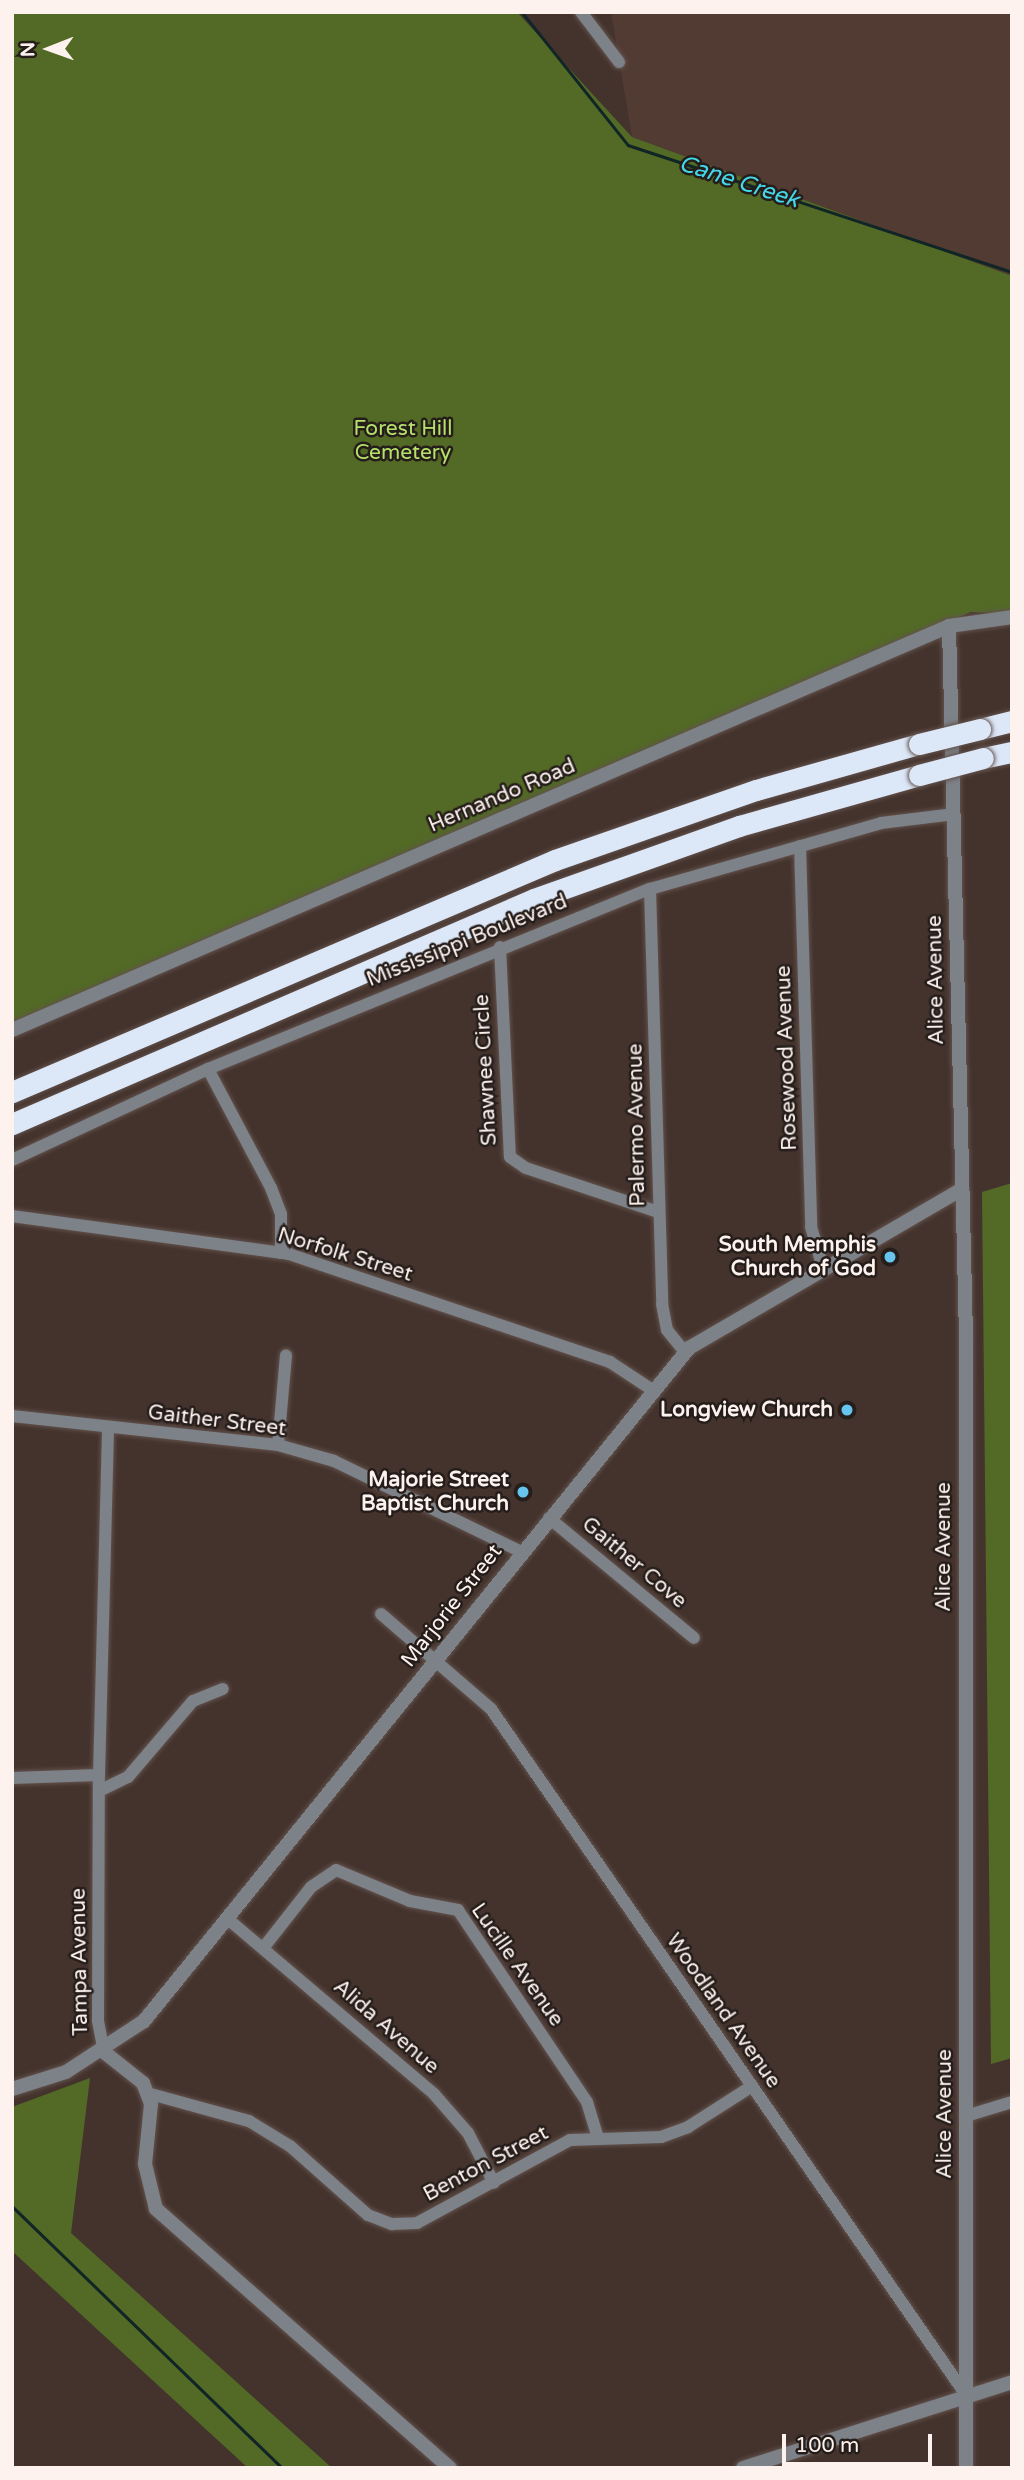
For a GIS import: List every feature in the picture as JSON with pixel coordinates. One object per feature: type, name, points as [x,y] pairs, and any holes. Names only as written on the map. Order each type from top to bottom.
[{"type":"highway","points":[[12,1092],[509,878],[756,790],[1012,720]]},
{"type":"highway","points":[[12,1124],[534,899],[739,826],[919,775],[1012,752]]},
{"type":"street","points":[[580,12],[619,62]]},
{"type":"street","name":"Hernando Road","points":[[12,1030],[949,626],[1012,617]]},
{"type":"street","name":"Alice Avenue","points":[[949,626],[962,1189],[966,2468]]},
{"type":"street","name":"Mississippi Boulevard","points":[[12,1160],[208,1069],[500,947],[650,889],[881,823],[954,814]]},
{"type":"street","name":"Rosewood Avenue","points":[[800,846],[811,1227],[823,1268]]},
{"type":"street","name":"Palermo Avenue","points":[[650,889],[663,1318],[685,1352]]},
{"type":"street","name":"Shawnee Circle","points":[[500,947],[510,1157],[526,1168],[658,1212]]},
{"type":"street","points":[[208,1069],[271,1188],[281,1214],[281,1253]]},
{"type":"street","name":"Marjorie Street","points":[[12,2089],[104,2052],[144,2021],[229,1920],[651,1389],[685,1352],[823,1268],[962,1189]]},
{"type":"street","name":"Norfolk Street","points":[[12,1216],[281,1253],[610,1362],[651,1389]]},
{"type":"street","points":[[278,1445],[286,1355]]},
{"type":"street","name":"Gaither Street","points":[[12,1416],[278,1445],[334,1461],[521,1552]]},
{"type":"street","name":"Tampa Avenue","points":[[108,1427],[99,1775],[98,2020],[104,2052],[147,2093]]},
{"type":"street","name":"Gaither Cove","points":[[549,1518],[694,1638]]},
{"type":"street","name":"Woodland Avenue","points":[[381,1614],[491,1709],[967,2395]]},
{"type":"street","points":[[101,1790],[128,1777],[193,1701],[223,1689]]},
{"type":"street","points":[[12,1778],[99,1775]]},
{"type":"street","name":"Lucille Avenue","points":[[264,1947],[311,1886],[336,1870],[411,1901],[458,1909],[587,2102],[598,2137]]},
{"type":"street","name":"Alida Avenue","points":[[229,1920],[434,2094],[468,2133],[494,2183]]},
{"type":"street","name":"Benton Street","points":[[147,2093],[249,2121],[290,2146],[368,2215],[392,2224],[417,2223],[570,2140],[670,2134],[752,2086]]},
{"type":"street","points":[[147,2093],[145,2164],[156,2209],[450,2468]]},
{"type":"street","points":[[966,2116],[1012,2102]]},
{"type":"street","points":[[743,2468],[1012,2382]]},
{"type":"shaded area","points":[[611,12],[1012,12],[1012,276],[632,137]]},
{"type":"green space","name":"Forest Hill Cemetery","points":[[12,12],[517,12],[632,137],[1012,276],[1012,614],[971,612],[12,1023]]},
{"type":"green space","points":[[1012,1183],[1012,2058],[991,2064],[982,1192]]},
{"type":"green space","points":[[90,2078],[71,2233],[332,2468],[248,2468],[12,2251],[12,2107]]},
{"type":"waterway","name":"Cane Creek","points":[[522,12],[628,145],[1012,272]]},
{"type":"waterway","points":[[12,2206],[282,2468]]},
{"type":"place","name":"South Memphis Church of God","points":[[890,1257]]},
{"type":"place","name":"Longview Church","points":[[847,1410]]},
{"type":"place","name":"Majorie Street Baptist Church","points":[[523,1492]]}]
